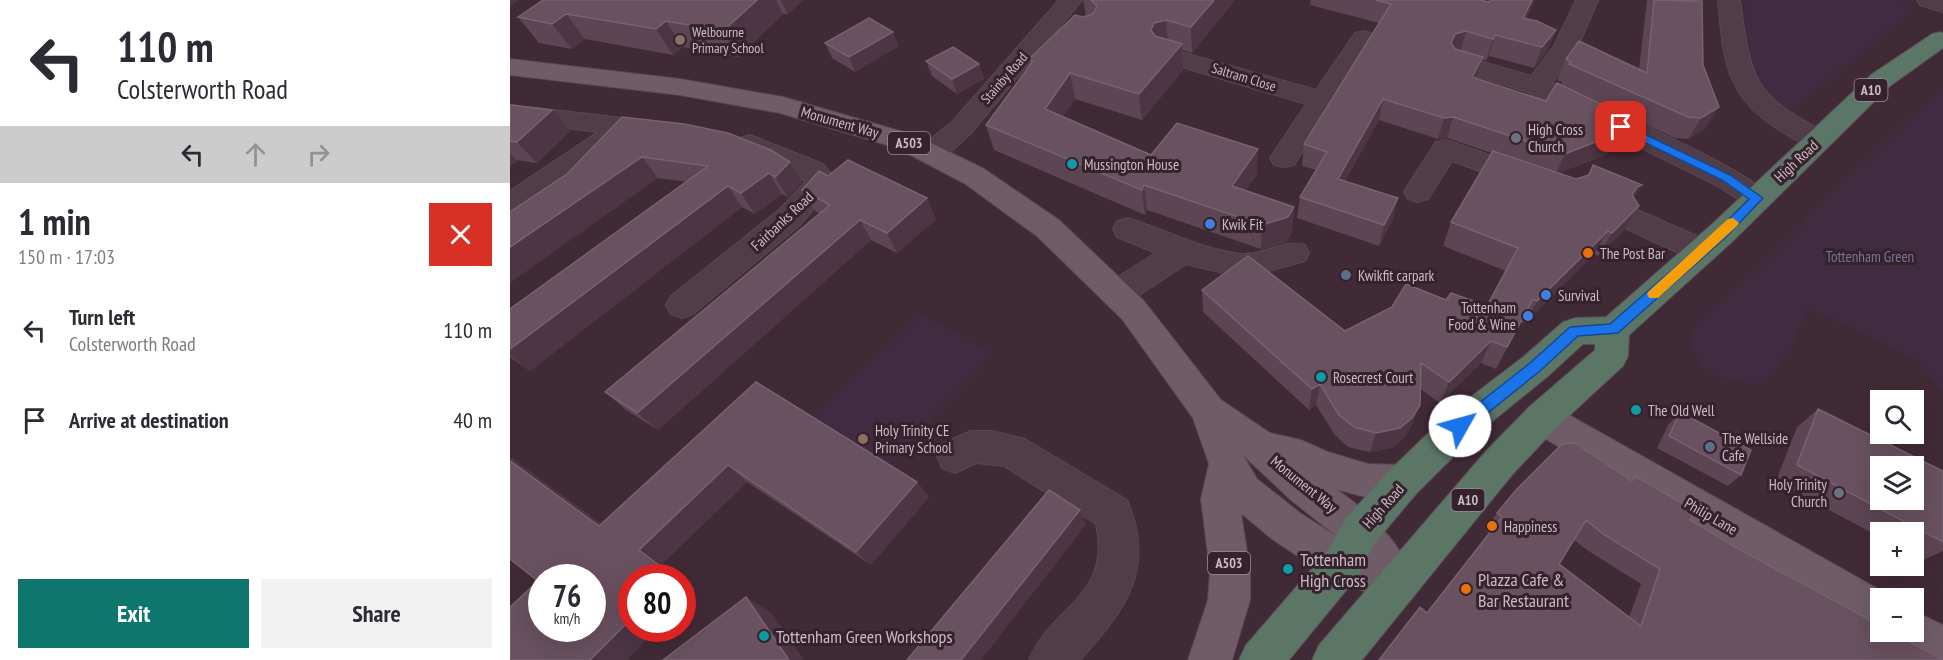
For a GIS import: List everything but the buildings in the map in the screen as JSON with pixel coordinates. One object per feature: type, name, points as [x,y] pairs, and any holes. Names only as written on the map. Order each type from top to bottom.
[{"type":"highway","name":"High Road","points":[[1260,660],[1403,482],[1460,426],[1575,331],[1613,330],[1702,251],[1881,80],[1942,32]]},
{"type":"highway","name":"A10","points":[[1335,660],[1499,463],[1542,418],[1611,356],[1613,330]]},
{"type":"highway","points":[[1500,395],[1542,418]]},
{"type":"main road","name":"Monument Way","points":[[510,68],[745,97],[831,118],[907,142],[974,176],[1048,228],[1133,310],[1244,456],[1244,491],[1286,526],[1352,547],[1398,585]]},
{"type":"main road","name":"Philip Lane","points":[[1542,418],[1870,608]]},
{"type":"main road","points":[[1244,456],[1301,457],[1321,467],[1368,481],[1403,482]]},
{"type":"main road","name":"A503","points":[[1210,660],[1229,600],[1230,571],[1220,499],[1244,456]]},
{"type":"main road","points":[[1924,638],[1943,648]]},
{"type":"street","name":"Stainby Road","points":[[932,153],[968,120],[1071,0]]},
{"type":"street","points":[[1537,86],[1566,47],[1587,0]]},
{"type":"street","points":[[1719,0],[1729,0],[1743,78],[1758,100],[1771,112],[1818,140]]},
{"type":"street","points":[[1928,0],[1943,5]]},
{"type":"street","points":[[1051,24],[1077,30]]},
{"type":"street","points":[[1284,158],[1362,38]]},
{"type":"street","name":"Saltram Close","points":[[1167,55],[1320,100]]},
{"type":"street","points":[[1459,63],[1537,86],[1726,178],[1757,198]]},
{"type":"street","points":[[510,112],[682,133]]},
{"type":"street","points":[[510,205],[585,156],[623,127]]},
{"type":"street","name":"Fairbanks Road","points":[[682,305],[790,218],[823,182],[813,171],[748,143],[730,138]]},
{"type":"street","points":[[1418,192],[1446,149],[1554,187]]},
{"type":"street","points":[[1635,220],[1702,251]]},
{"type":"street","points":[[1128,229],[1182,251],[1244,266],[1294,253]]},
{"type":"street","points":[[1118,294],[1182,251]]},
{"type":"street","points":[[954,456],[970,447],[990,447],[1012,451],[1113,513],[1119,536],[1120,562],[1114,584],[1051,660]]},
{"type":"green space","points":[[1745,0],[1899,0],[1905,2],[1913,11],[1792,111],[1763,95],[1756,87],[1746,50]]},
{"type":"green space","name":"Tottenham Green","points":[[1943,86],[1943,391],[1915,359],[1809,309],[1789,353],[1765,384],[1724,378],[1702,367],[1695,357],[1692,345],[1693,329],[1844,179]]},
{"type":"green space","points":[[921,313],[994,354],[885,470],[807,421]]},
{"type":"slow traffic","points":[[1653,294],[1733,223]]},
{"type":"place","name":"Welbourne Primary School","points":[[680,40]]},
{"type":"place","name":"High Cross Church","points":[[1516,138]]},
{"type":"place","name":"Mussington House","points":[[1072,164]]},
{"type":"place","name":"Kwik Fit","points":[[1210,224]]},
{"type":"place","name":"The Post Bar","points":[[1588,253]]},
{"type":"place","name":"Kwikfit carpark","points":[[1346,275]]},
{"type":"place","name":"Survival","points":[[1546,295]]},
{"type":"place","name":"Tottenham Food & Wine","points":[[1528,316]]},
{"type":"place","name":"Rosecrest Court","points":[[1321,377]]},
{"type":"place","name":"The Old Well","points":[[1636,410]]},
{"type":"place","name":"Holy Trinity CE Primary School","points":[[863,439]]},
{"type":"place","name":"The Wellside Cafe","points":[[1710,447]]},
{"type":"place","name":"Holy Trinity Church","points":[[1839,493]]},
{"type":"place","name":"Happiness","points":[[1492,526]]},
{"type":"place","name":"Tottenham High Cross","points":[[1288,569]]},
{"type":"place","name":"Plazza Cafe & Bar Restaurant","points":[[1466,589]]},
{"type":"place","name":"Tottenham Green Workshops","points":[[764,636]]},
{"type":"route","points":[[1460,426],[1535,367],[1575,331],[1613,330],[1722,233],[1757,198],[1726,178],[1621,127]]}]
